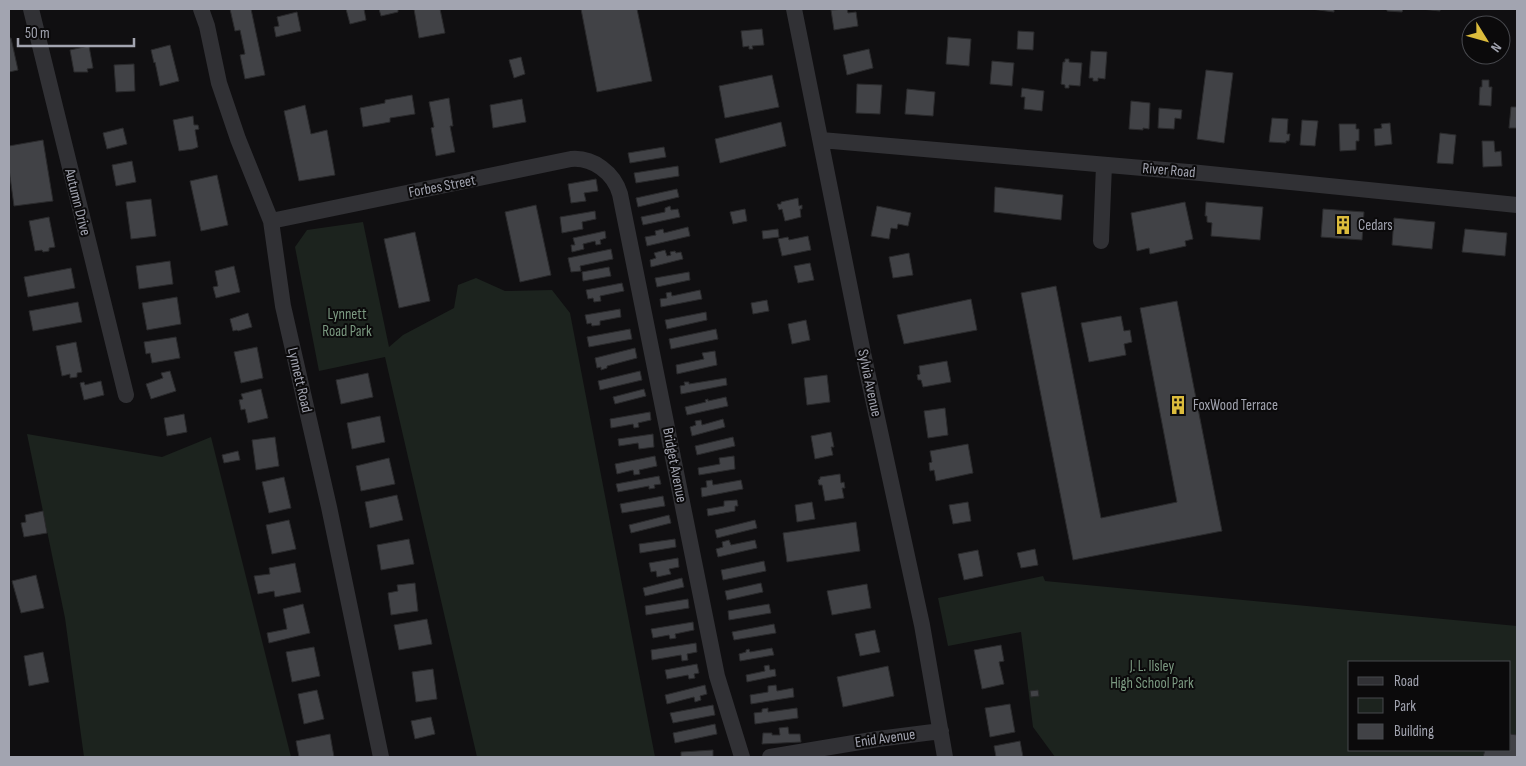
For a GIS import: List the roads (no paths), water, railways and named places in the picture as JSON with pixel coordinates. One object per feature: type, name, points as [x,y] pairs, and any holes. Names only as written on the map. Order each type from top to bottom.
[{"type":"street","name":"Autumn Drive","points":[[31,9],[126,395]]},
{"type":"street","name":"Lynnett Road","points":[[201,9],[207,26],[219,83],[238,139],[271,221],[283,306],[329,507],[381,757]]},
{"type":"street","name":"Sylvia Avenue","points":[[794,9],[863,353],[922,625],[946,757]]},
{"type":"street","name":"River Road","points":[[821,140],[1209,174],[1517,205]]},
{"type":"street","name":"Forbes Street","points":[[271,221],[571,159],[591,162],[609,174]]},
{"type":"street","points":[[1101,242],[1104,165]]},
{"type":"street","name":"Bridget Avenue","points":[[609,174],[616,183],[620,194],[717,676],[742,757]]},
{"type":"street","name":"Enid Avenue","points":[[770,757],[878,738],[941,731]]},
{"type":"place","name":"Cedars","points":[[1343,225]]},
{"type":"place","name":"FoxWood Terrace","points":[[1178,405]]},
{"type":"park label","name":"Lynnett Road Park","points":[[347,322]]},
{"type":"park label","name":"J. L. Ilsley High School Park","points":[[1152,674]]}]
